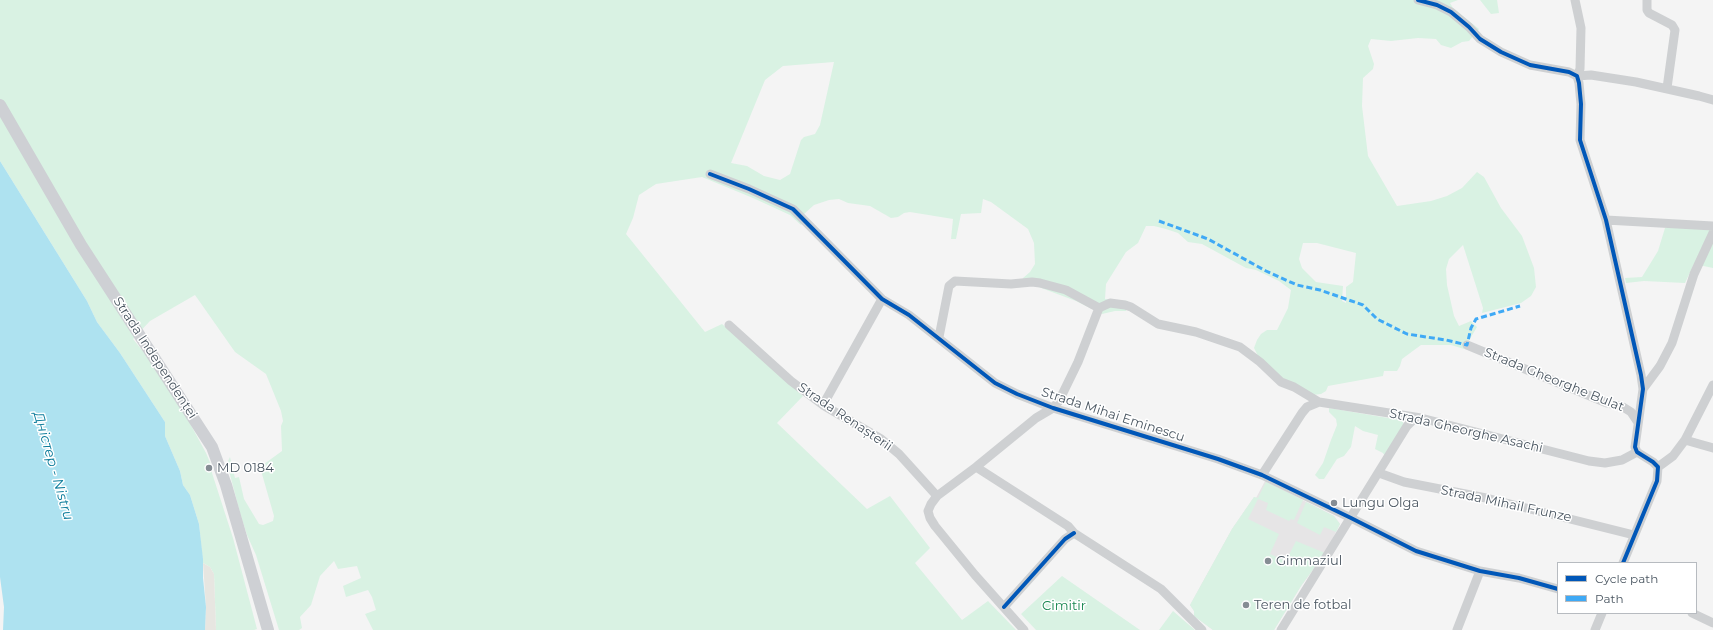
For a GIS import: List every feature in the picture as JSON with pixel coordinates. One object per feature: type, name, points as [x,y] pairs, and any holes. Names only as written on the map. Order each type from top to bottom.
[{"type":"main road","name":"Strada Independenței","points":[[0,105],[81,245],[212,447],[226,485],[267,628]]},
{"type":"street","points":[[1418,0],[1437,5],[1451,12],[1469,27],[1480,39],[1502,52],[1530,64],[1569,72],[1577,76],[1591,75],[1667,88],[1713,100]]},
{"type":"street","points":[[1575,0],[1580,22],[1580,69],[1577,76],[1579,83],[1580,104],[1580,140],[1606,220],[1642,375],[1642,389],[1635,443],[1637,452],[1658,466]]},
{"type":"street","points":[[1647,0],[1647,10],[1649,13],[1672,25],[1675,30],[1667,88]]},
{"type":"street","name":"Strada Mihai Eminescu","points":[[710,174],[750,189],[793,209],[882,299],[909,315],[939,337],[995,383],[1017,394],[1053,408],[1218,459],[1262,475],[1416,551],[1480,571],[1519,578],[1557,589]]},
{"type":"street","points":[[1606,220],[1713,226]]},
{"type":"street","points":[[1642,389],[1660,366],[1672,344],[1694,274],[1713,233]]},
{"type":"street","points":[[939,337],[949,286],[952,282],[959,280],[1011,284],[1032,282],[1040,283],[1066,290],[1099,308],[1078,362],[1059,401],[1053,408],[1036,418],[976,467],[937,496],[928,511],[930,518],[975,575],[1024,630]]},
{"type":"street","points":[[823,405],[882,299]]},
{"type":"street","name":"Strada Gheorghe Asachi","points":[[1099,308],[1110,303],[1125,305],[1158,324],[1196,332],[1240,348],[1260,362],[1280,382],[1319,402],[1421,418],[1589,461],[1605,463],[1622,460],[1637,452]]},
{"type":"street","name":"Strada Renașterii","points":[[729,325],[791,381],[823,405],[881,439],[900,454],[937,496]]},
{"type":"street","name":"Strada Gheorghe Bulat","points":[[1467,345],[1607,403],[1623,407],[1631,412],[1637,421]]},
{"type":"street","points":[[1658,466],[1673,456],[1685,440],[1713,385]]},
{"type":"street","points":[[1036,418],[1037,401]]},
{"type":"street","points":[[1262,475],[1302,413],[1308,407],[1319,402]]},
{"type":"street","points":[[1281,630],[1407,426],[1414,419],[1421,418]]},
{"type":"street","points":[[1685,440],[1713,448]]},
{"type":"street","points":[[1623,562],[1657,481],[1658,466]]},
{"type":"street","points":[[976,467],[1068,526],[1074,533],[1161,589],[1202,630]]},
{"type":"street","name":"Strada Mihail Frunze","points":[[1378,473],[1404,482],[1486,498],[1634,535]]},
{"type":"street","points":[[1004,607],[1065,539],[1074,533]]},
{"type":"street","points":[[1457,630],[1480,571]]},
{"type":"street","points":[[1595,630],[1602,614]]},
{"type":"street","points":[[1694,614],[1713,623]]},
{"type":"shaded area","name":"Gimnaziul","points":[[1265,481],[1334,516],[1340,524],[1325,554],[1301,586],[1274,630],[1213,630],[1194,616],[1194,611],[1190,605],[1232,529],[1254,497],[1256,498]]},
{"type":"green space","points":[[0,0],[1458,0],[1450,3],[1453,8],[1479,29],[1469,41],[1462,42],[1451,48],[1441,45],[1436,39],[1418,38],[1391,41],[1371,39],[1368,46],[1374,64],[1373,69],[1363,78],[1362,106],[1368,156],[1397,206],[1431,201],[1447,196],[1462,188],[1477,172],[1484,177],[1501,208],[1522,236],[1534,268],[1536,287],[1531,296],[1521,303],[1482,313],[1483,308],[1463,245],[1449,259],[1446,269],[1447,285],[1454,316],[1459,326],[1471,321],[1477,327],[1464,349],[1451,345],[1421,345],[1402,359],[1397,371],[1384,371],[1383,376],[1328,386],[1326,391],[1321,394],[1313,395],[1283,381],[1258,356],[1254,348],[1261,334],[1267,330],[1277,330],[1288,308],[1291,290],[1279,281],[1256,270],[1246,268],[1202,244],[1188,242],[1178,233],[1166,229],[1146,226],[1138,243],[1126,252],[1106,284],[1105,299],[1128,301],[1126,311],[1115,311],[1102,314],[1076,301],[1036,286],[1023,286],[1023,278],[1030,272],[1035,264],[1034,243],[1028,229],[991,202],[983,199],[981,213],[961,214],[956,239],[951,239],[953,219],[910,212],[891,218],[870,206],[848,203],[839,199],[829,200],[814,205],[804,214],[806,218],[801,225],[790,215],[702,177],[656,184],[639,195],[633,218],[626,234],[705,332],[722,324],[803,396],[777,423],[867,509],[890,496],[930,548],[915,563],[962,620],[988,601],[1016,630],[373,630],[365,614],[376,610],[368,590],[346,597],[343,586],[361,578],[357,566],[338,569],[334,561],[320,576],[311,605],[300,617],[302,628],[299,630],[279,630],[256,555],[247,535],[240,513],[227,463],[230,457],[235,478],[239,477],[244,499],[259,524],[263,525],[273,521],[274,516],[260,467],[282,451],[281,426],[283,421],[281,411],[266,374],[235,352],[195,295],[150,321],[133,339],[146,355],[186,416],[206,453],[212,467],[212,473],[233,538],[257,629],[216,630],[214,574],[210,567],[203,563],[199,524],[190,495],[183,485],[180,471],[165,436],[165,422],[120,353],[97,322],[87,301],[0,161]],"holes":[[[834,62],[820,125],[815,134],[804,137],[801,140],[790,174],[780,180],[764,176],[747,166],[731,163],[765,80],[783,66]],[[1303,243],[1317,243],[1356,253],[1353,282],[1346,287],[1346,303],[1342,301],[1343,286],[1316,282],[1302,268],[1299,259]]]},
{"type":"green space","points":[[1480,0],[1497,0],[1499,13],[1491,14]]},
{"type":"green space","points":[[1676,226],[1713,229],[1713,268],[1694,264],[1685,283],[1644,281],[1626,283],[1625,278],[1642,277],[1658,251],[1665,228]]},
{"type":"green space","points":[[1329,408],[1400,420],[1403,422],[1403,428],[1385,456],[1383,453],[1375,449],[1378,435],[1363,431],[1355,426],[1351,447],[1344,456],[1337,459],[1324,479],[1319,479],[1315,475],[1323,463],[1337,425],[1336,419],[1329,412]]},
{"type":"green space","name":"Gimnaziul","points":[[1266,482],[1303,500],[1294,520],[1291,519],[1289,521],[1266,510],[1268,503],[1258,499],[1248,519],[1279,534],[1270,554],[1286,561],[1296,541],[1325,553],[1301,586],[1274,630],[1213,630],[1194,616],[1194,611],[1190,605],[1232,529],[1254,497],[1258,498]]},
{"type":"green space","points":[[1306,502],[1334,516],[1340,524],[1336,532],[1324,527],[1320,535],[1297,523]]},
{"type":"green space","name":"Cimitir","points":[[1062,576],[1140,630],[1036,630],[1021,614]]},
{"type":"green space","points":[[1173,611],[1195,630],[1159,630]]},
{"type":"sand","points":[[203,563],[210,567],[214,574],[216,630],[205,630],[206,607]]},
{"type":"water","name":"Дністер - Nistru","points":[[0,161],[87,301],[97,322],[120,353],[165,422],[165,436],[180,471],[183,485],[190,495],[199,524],[206,607],[205,630],[3,630],[4,607],[0,577]]},
{"type":"marked path","points":[[1159,221],[1208,239],[1266,271],[1297,285],[1320,290],[1363,305],[1377,319],[1407,334],[1467,345],[1471,328],[1476,319],[1520,306]]},
{"type":"cycle path","points":[[1418,0],[1437,5],[1451,12],[1469,27],[1480,39],[1501,52],[1530,65],[1569,72],[1577,76],[1581,104],[1580,140],[1606,220],[1641,375],[1643,389],[1635,447],[1637,452],[1658,467],[1657,481],[1623,562]]},
{"type":"cycle path","points":[[710,174],[749,189],[793,209],[882,299],[909,315],[995,383],[1017,394],[1053,408],[1218,459],[1262,475],[1416,551],[1480,571],[1519,578],[1557,589]]},
{"type":"cycle path","points":[[1004,607],[1065,539],[1074,533]]},
{"type":"place","name":"MD 0184","points":[[209,468]]},
{"type":"place","name":"Lungu Olga","points":[[1334,503]]},
{"type":"place","name":"Gimnaziul","points":[[1268,561]]},
{"type":"place","name":"Teren de fotbal","points":[[1246,605]]}]
